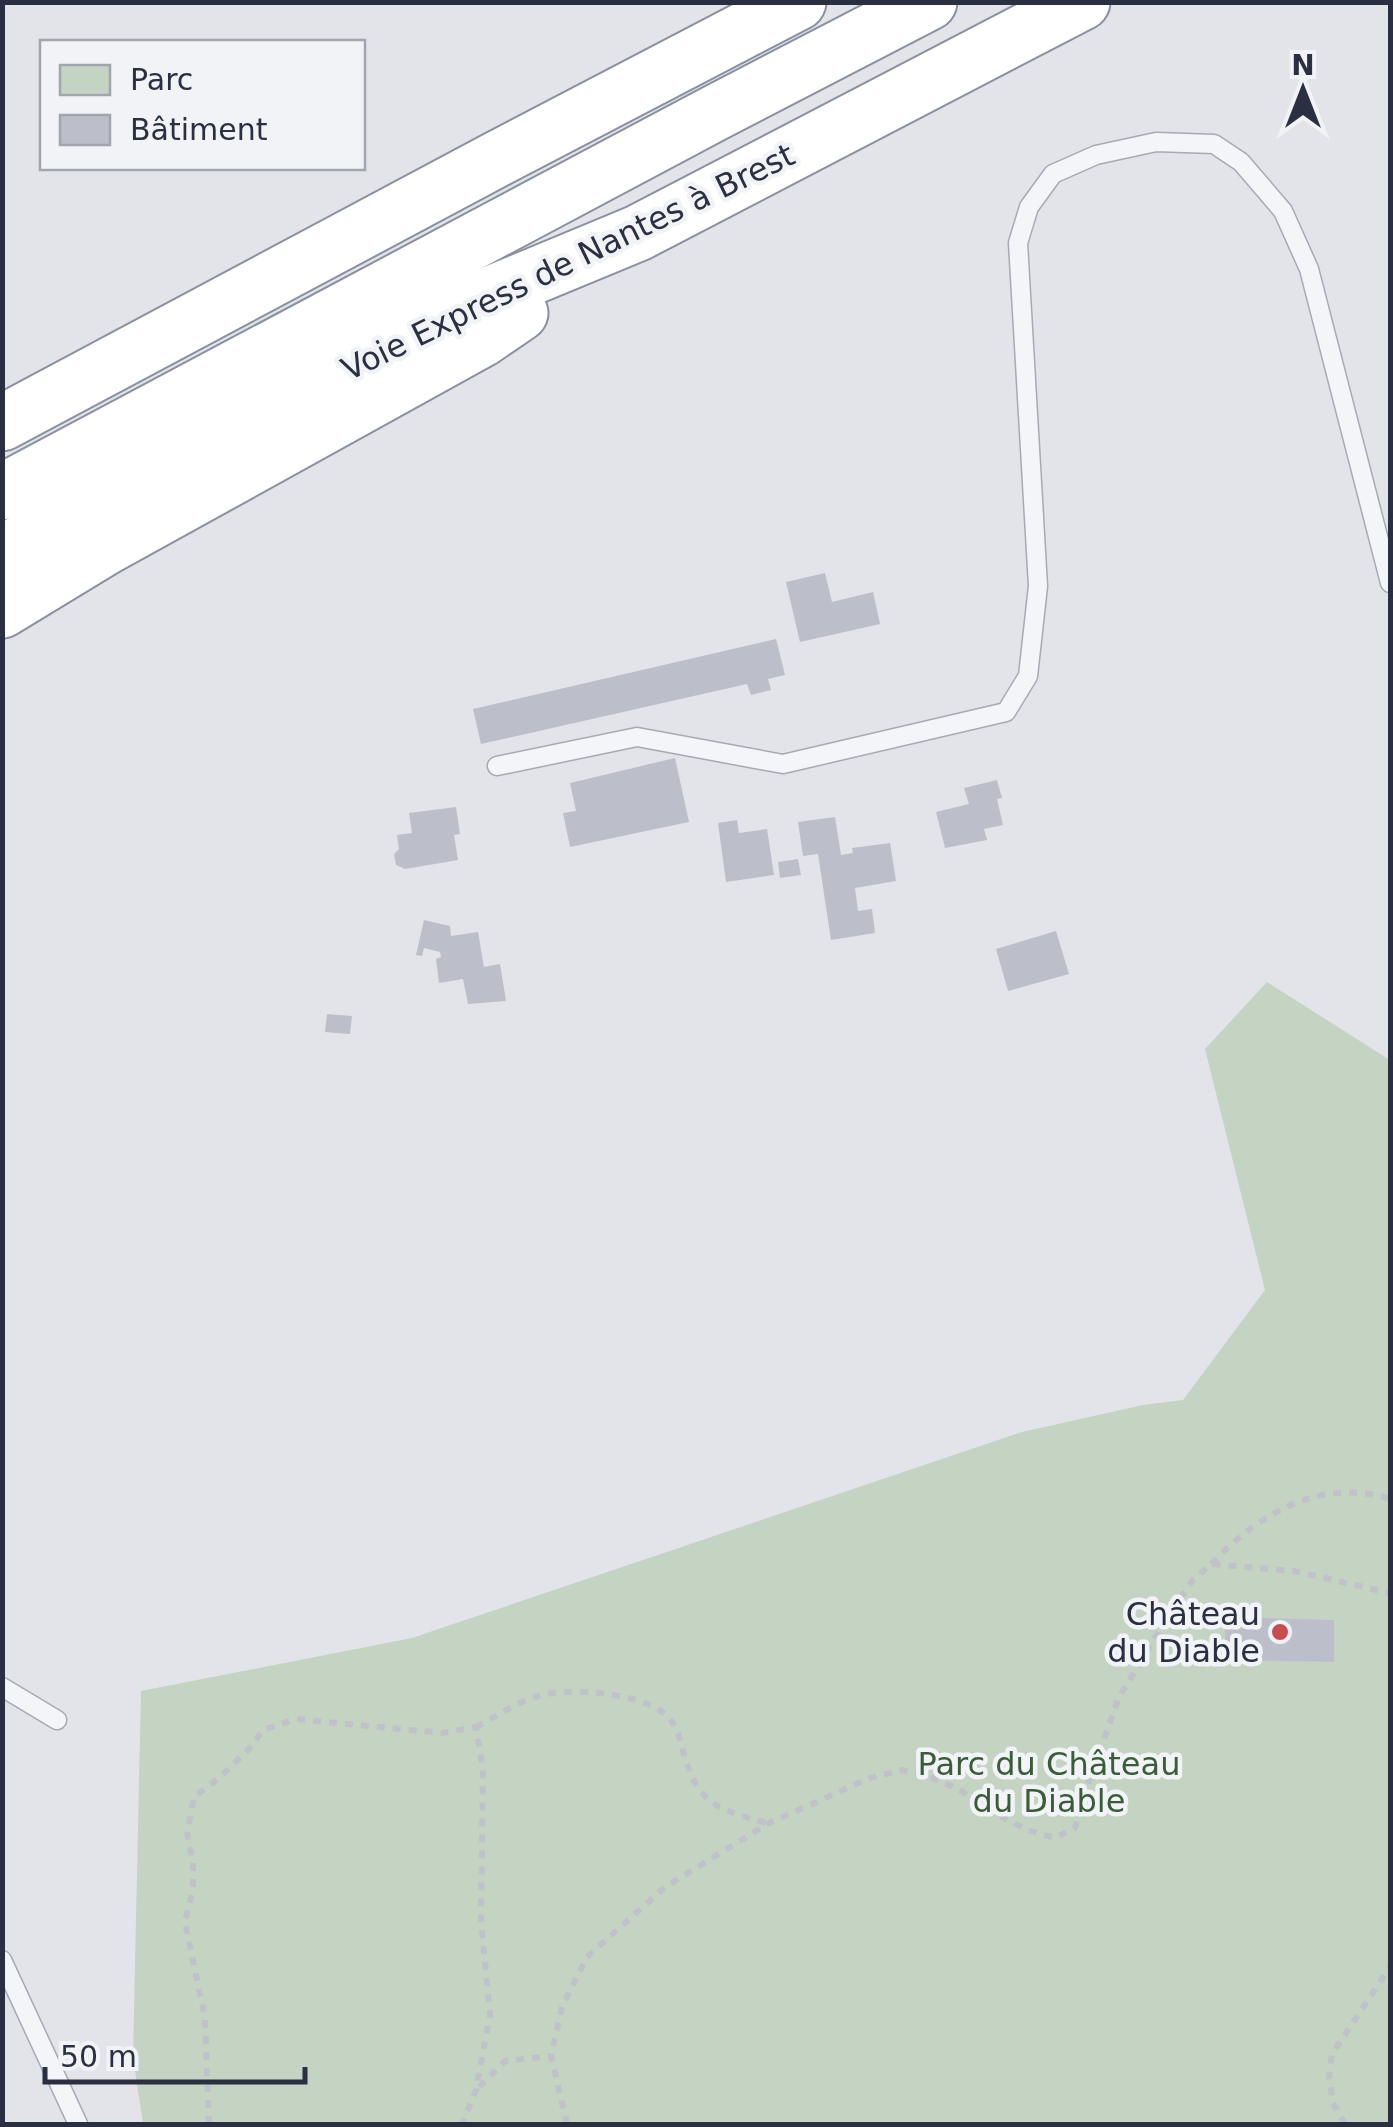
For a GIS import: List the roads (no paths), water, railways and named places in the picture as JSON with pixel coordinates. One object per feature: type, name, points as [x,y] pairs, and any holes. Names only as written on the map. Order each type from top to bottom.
[{"type":"highway","points":[[2,423],[798,2]]},
{"type":"highway","name":"Voie Express de Nantes à Brest","points":[[2,492],[929,2]]},
{"type":"highway","name":"Voie Express de Nantes à Brest","points":[[2,552],[469,302],[638,233],[1082,2]]},
{"type":"highway","points":[[2,610],[104,548],[482,339],[638,233]]},
{"type":"lane","points":[[496,766],[637,737],[783,764],[1006,712],[1028,676],[1038,586],[1018,243],[1030,207],[1054,174],[1096,156],[1156,142],[1214,144],[1241,162],[1282,211],[1310,269],[1390,582]]},
{"type":"lane","points":[[2,1687],[57,1720]]},
{"type":"lane","points":[[2,1960],[78,2124]]},
{"type":"place","name":"Château du Diable","points":[[1280,1632]]},
{"type":"park label","name":"Parc du Château du Diable","points":[[1049,1782]]}]
